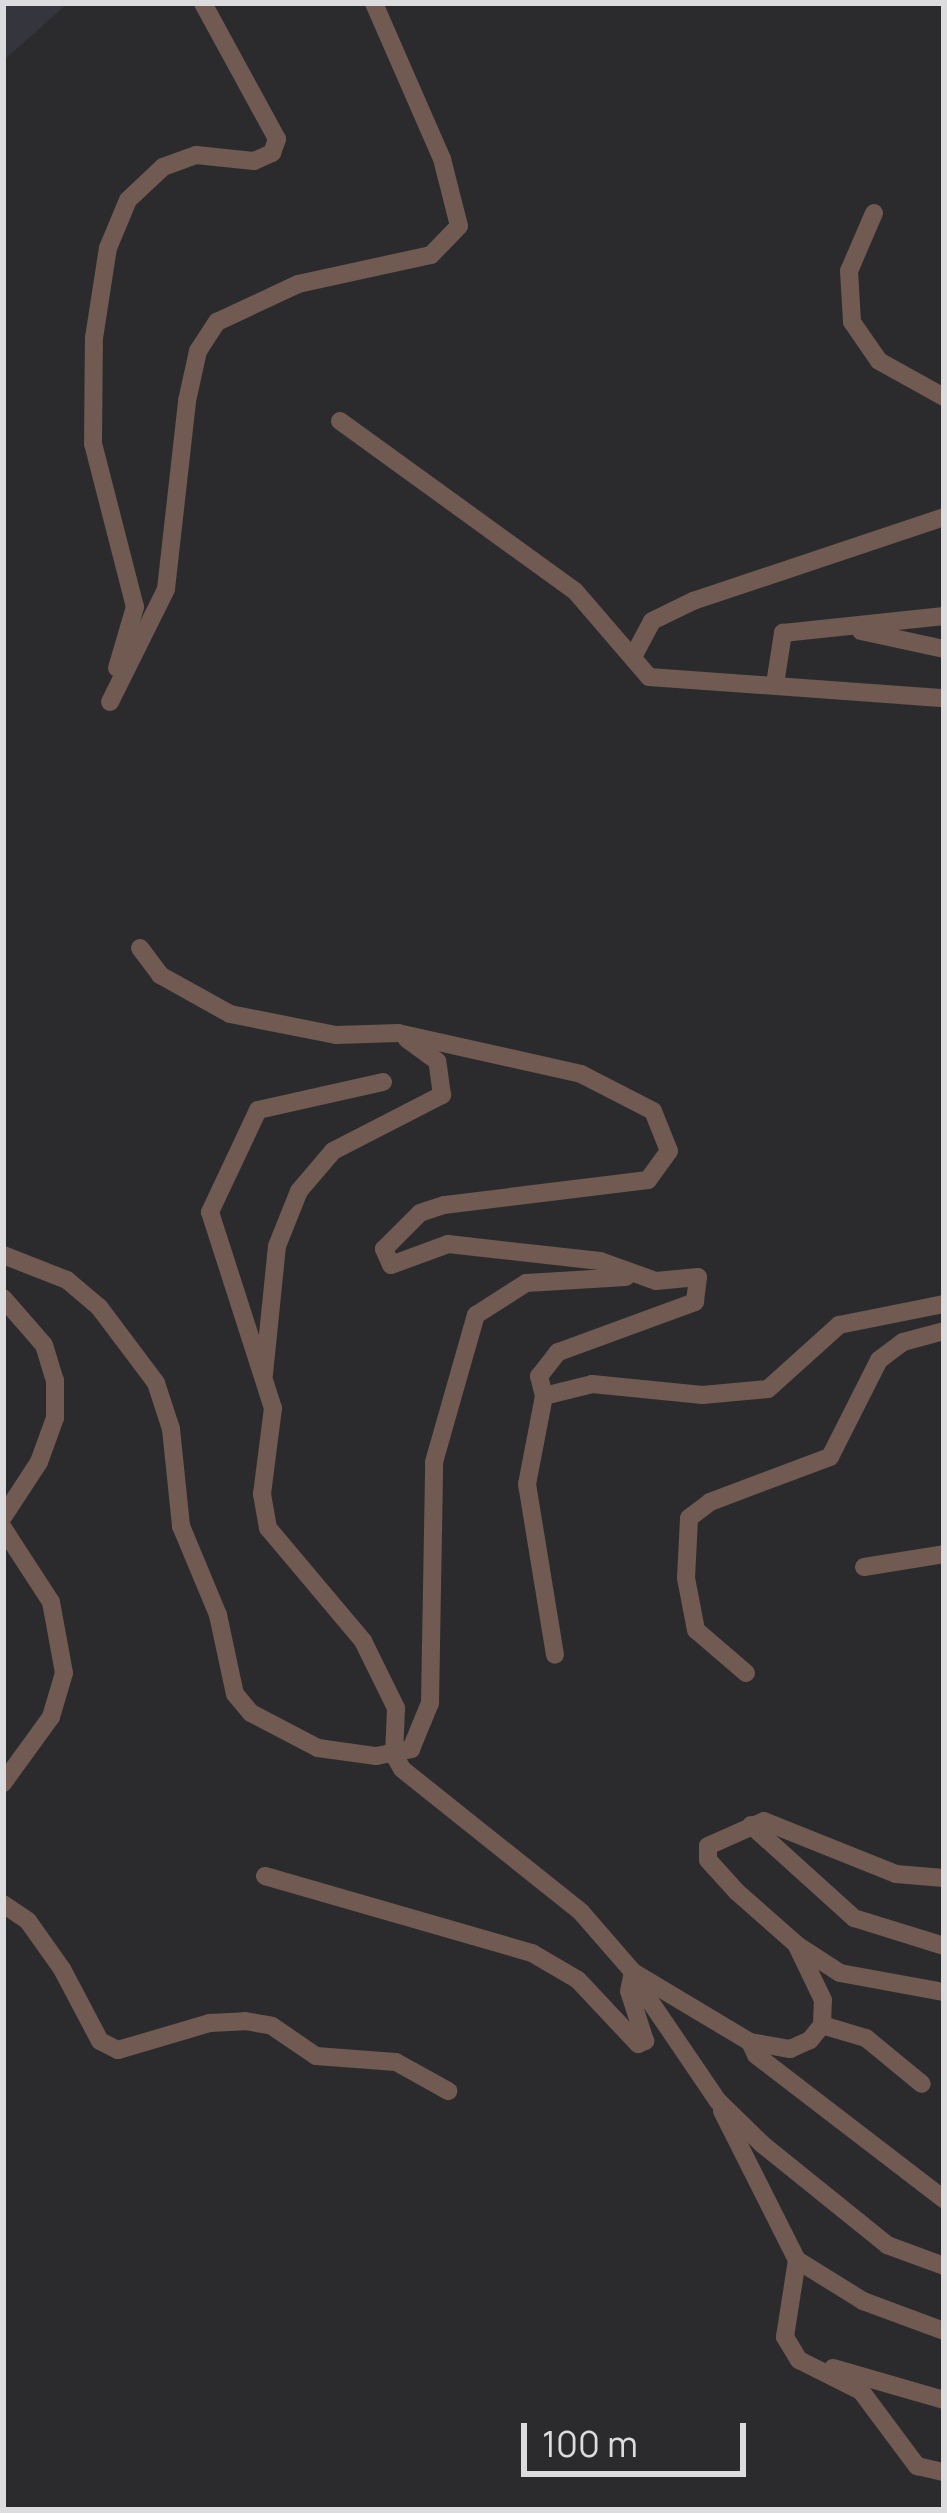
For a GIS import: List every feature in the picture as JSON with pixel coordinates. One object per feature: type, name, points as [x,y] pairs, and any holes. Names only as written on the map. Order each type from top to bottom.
[{"type":"street","points":[[203,3],[278,139],[272,153],[254,161],[196,155],[163,167],[128,200],[108,248],[94,338],[93,444],[134,607],[110,702],[166,589],[187,400],[198,352],[217,322],[298,284],[430,255],[459,226],[442,159],[374,3]]},
{"type":"street","points":[[874,213],[849,271],[852,322],[879,361],[944,397]]},
{"type":"street","points":[[340,421],[552,572],[634,655],[649,677],[944,698]]},
{"type":"street","points":[[634,655],[652,621],[693,601],[944,517]]},
{"type":"street","points":[[775,684],[783,633],[944,616]]},
{"type":"street","points":[[845,627],[944,650]]},
{"type":"street","points":[[140,948],[160,975],[230,1014],[336,1035],[398,1033],[624,1090],[666,1127],[669,1151],[648,1180],[420,1213],[384,1249],[384,1263],[448,1244],[600,1261],[631,1277]]},
{"type":"street","points":[[264,1374],[277,1246],[299,1190],[333,1151],[442,1095],[437,1061],[398,1033]]},
{"type":"street","points":[[383,1082],[258,1110],[210,1212],[273,1408],[262,1494],[268,1528],[363,1642],[396,1708],[394,1755]]},
{"type":"street","points":[[3,1255],[67,1280],[99,1306],[155,1383],[171,1429],[181,1526],[218,1616],[235,1694],[251,1712],[318,1748],[394,1755],[580,1912],[633,1972],[750,2042],[790,2049],[822,2025]]},
{"type":"street","points":[[394,1755],[421,1736],[435,1680],[425,1624],[434,1462],[476,1315],[526,1283],[698,1277],[702,1290],[682,1308],[586,1335],[558,1352],[539,1376],[544,1396],[527,1484],[555,1655]]},
{"type":"street","points":[[3,1298],[34,1329],[56,1381],[47,1440],[3,1517]]},
{"type":"street","points":[[544,1396],[592,1384],[702,1395],[768,1389],[839,1324],[944,1304]]},
{"type":"street","points":[[746,1673],[696,1630],[686,1578],[689,1518],[710,1502],[830,1457],[879,1360],[903,1342],[944,1331]]},
{"type":"street","points":[[3,1528],[51,1602],[64,1673],[51,1717],[3,1783]]},
{"type":"street","points":[[863,1567],[944,1554]]},
{"type":"street","points":[[944,1878],[896,1874],[764,1821],[708,1846],[708,1860],[796,1944],[840,1973],[944,1992]]},
{"type":"street","points":[[751,1825],[854,1918],[944,1946]]},
{"type":"street","points":[[265,1876],[532,1953],[578,1979],[638,2044],[645,2041],[629,1991],[633,1972]]},
{"type":"street","points":[[3,1904],[28,1922],[100,2041],[118,2050],[210,2023],[245,2021],[272,2026],[316,2056],[396,2062],[448,2091]]},
{"type":"street","points":[[796,1944],[823,2000],[822,2025]]},
{"type":"street","points":[[633,1972],[643,1999],[718,2102],[797,2260],[863,2301],[944,2330]]},
{"type":"street","points":[[822,2025],[866,2038],[922,2084]]},
{"type":"street","points":[[750,2042],[756,2055],[944,2199]]},
{"type":"street","points":[[718,2102],[887,2245],[944,2266]]},
{"type":"street","points":[[797,2260],[785,2337],[799,2360],[861,2391],[917,2466],[944,2472]]},
{"type":"street","points":[[799,2360],[944,2400]]},
{"type":"shaded area","points":[[3,3],[68,3],[3,61]]}]
